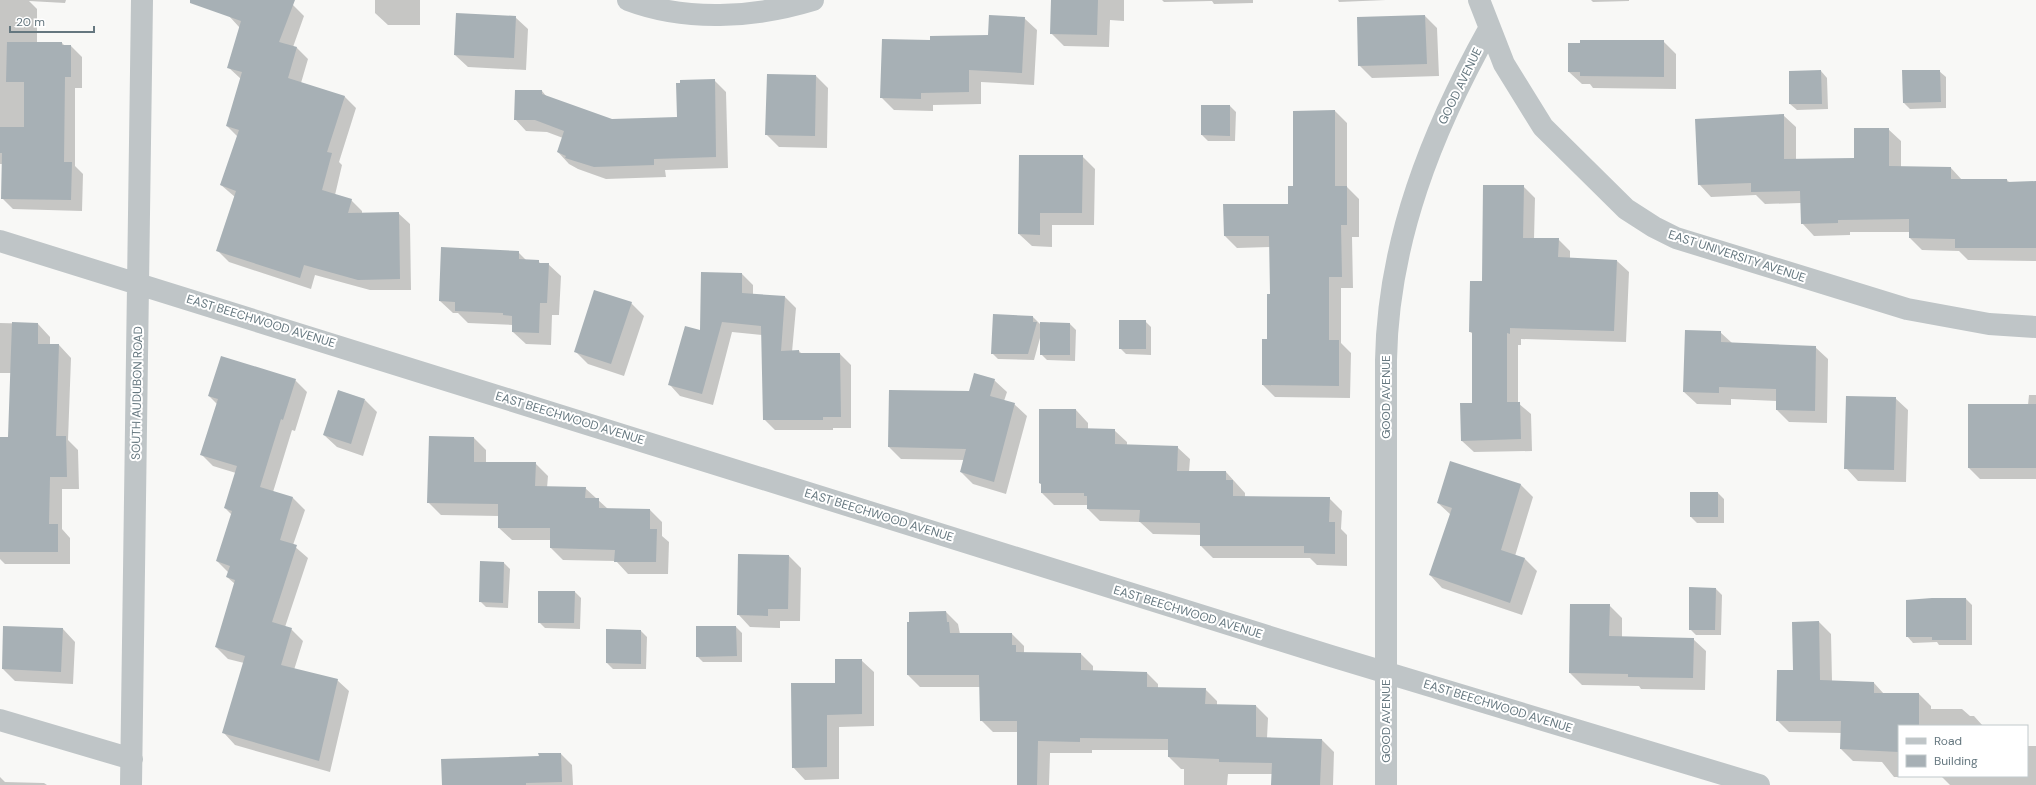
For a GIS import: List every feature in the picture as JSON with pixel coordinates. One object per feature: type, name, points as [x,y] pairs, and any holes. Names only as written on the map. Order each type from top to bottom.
[{"type":"street","name":"SOUTH AUDUBON ROAD","points":[[131,785],[142,0]]},
{"type":"street","points":[[628,0],[664,11],[690,14],[742,15],[768,12],[813,0]]},
{"type":"street","name":"EAST UNIVERSITY AVENUE","points":[[1479,0],[1489,29],[1504,64],[1543,128],[1626,209],[1661,231],[1676,238],[1907,309],[1988,324],[2036,327]]},
{"type":"street","name":"GOOD AVENUE","points":[[1386,785],[1386,360],[1390,291],[1402,237],[1422,172],[1452,100],[1489,29]]},
{"type":"street","name":"EAST BEECHWOOD AVENUE","points":[[0,241],[1387,672],[1759,785]]},
{"type":"street","points":[[0,720],[132,759]]},
{"type":"building","points":[[190,0],[295,0],[279,42],[297,47],[288,78],[345,96],[327,152],[332,153],[322,190],[352,199],[348,213],[399,212],[400,279],[358,280],[304,265],[300,278],[216,251],[236,191],[220,185],[239,130],[226,126],[242,72],[227,68],[241,21],[190,3]]},
{"type":"building","points":[[1051,0],[1098,0],[1097,35],[1050,34]]},
{"type":"building","points":[[456,13],[516,16],[514,58],[454,55]]},
{"type":"building","points":[[989,15],[1025,17],[1022,73],[969,70],[969,92],[921,93],[921,99],[880,98],[882,39],[930,40],[930,36],[988,35]]},
{"type":"building","points":[[1425,15],[1427,64],[1358,66],[1357,17]]},
{"type":"building","points":[[1580,40],[1664,40],[1664,77],[1580,76],[1580,72],[1568,72],[1568,43],[1580,43]]},
{"type":"building","points":[[7,42],[62,42],[62,45],[71,45],[71,77],[65,77],[64,162],[72,162],[71,200],[1,199],[2,153],[0,153],[0,127],[24,127],[24,82],[6,82]]},
{"type":"building","points":[[1821,70],[1822,104],[1789,104],[1789,71]]},
{"type":"building","points":[[1902,70],[1940,70],[1941,102],[1903,103]]},
{"type":"building","points":[[767,74],[816,75],[815,136],[765,135]]},
{"type":"building","points":[[715,79],[716,157],[654,159],[654,165],[594,167],[565,158],[566,156],[557,152],[564,131],[535,120],[514,120],[515,90],[542,90],[542,94],[612,119],[677,117],[676,83],[680,83],[680,80]]},
{"type":"building","points":[[1201,105],[1230,105],[1230,136],[1201,135]]},
{"type":"building","points":[[1335,110],[1335,186],[1347,186],[1347,225],[1341,225],[1342,277],[1329,277],[1329,340],[1339,340],[1339,386],[1262,385],[1262,339],[1267,339],[1267,294],[1270,294],[1269,236],[1224,236],[1223,204],[1288,204],[1288,186],[1293,186],[1293,111]]},
{"type":"building","points":[[1784,114],[1784,159],[1854,158],[1854,128],[1889,128],[1889,166],[1951,167],[1951,179],[2007,179],[2007,182],[2036,181],[2036,248],[1955,248],[1955,239],[1909,238],[1909,219],[1838,220],[1838,223],[1801,224],[1800,191],[1751,192],[1751,183],[1698,185],[1695,119]]},
{"type":"building","points":[[1019,155],[1083,155],[1082,213],[1040,213],[1040,235],[1018,234]]},
{"type":"building","points":[[1483,185],[1524,185],[1523,238],[1559,238],[1558,257],[1617,260],[1614,331],[1510,328],[1510,334],[1507,333],[1507,402],[1520,402],[1521,439],[1461,441],[1460,403],[1472,403],[1472,332],[1469,332],[1470,281],[1482,281]]},
{"type":"building","points":[[441,247],[519,251],[519,259],[539,260],[539,263],[549,263],[547,303],[540,303],[539,333],[512,332],[512,316],[503,315],[503,313],[455,311],[455,302],[439,301]]},
{"type":"building","points":[[701,272],[742,273],[742,293],[785,296],[781,351],[799,350],[799,353],[840,353],[841,417],[823,417],[823,420],[763,420],[761,326],[722,322],[702,394],[668,385],[685,326],[700,330]]},
{"type":"building","points":[[594,290],[632,302],[611,364],[574,352]]},
{"type":"building","points":[[993,314],[1033,316],[1033,322],[1037,322],[1028,354],[991,354]]},
{"type":"building","points":[[1119,320],[1146,320],[1146,349],[1119,349]]},
{"type":"building","points":[[12,322],[38,323],[38,344],[59,344],[56,436],[66,436],[67,477],[50,477],[49,524],[58,524],[58,552],[0,552],[0,437],[8,437]]},
{"type":"building","points":[[1040,322],[1070,323],[1070,355],[1040,355]]},
{"type":"building","points":[[1685,330],[1721,331],[1721,342],[1816,346],[1815,411],[1776,410],[1776,389],[1719,387],[1719,393],[1683,392]]},
{"type":"building","points":[[221,356],[296,379],[283,420],[281,419],[260,487],[293,497],[280,540],[297,545],[272,622],[292,628],[281,665],[338,679],[319,761],[222,733],[245,656],[215,647],[235,580],[226,577],[230,566],[216,561],[232,511],[224,508],[237,466],[200,455],[218,399],[208,396]]},
{"type":"building","points":[[974,373],[995,379],[990,396],[1015,403],[994,482],[960,472],[966,449],[888,447],[889,390],[969,391]]},
{"type":"building","points":[[338,390],[365,399],[351,444],[323,435]]},
{"type":"building","points":[[1846,396],[1896,397],[1894,470],[1844,469]]},
{"type":"building","points":[[1968,404],[2036,404],[2036,468],[1968,468]]},
{"type":"building","points":[[1039,409],[1076,409],[1076,428],[1115,429],[1115,444],[1178,446],[1177,471],[1226,471],[1226,480],[1233,480],[1233,496],[1330,497],[1329,522],[1335,522],[1335,554],[1304,553],[1304,546],[1200,546],[1200,523],[1139,522],[1140,510],[1087,509],[1087,496],[1084,496],[1084,493],[1041,493],[1041,484],[1039,483]]},
{"type":"building","points":[[429,436],[474,437],[474,462],[536,462],[535,486],[586,487],[585,498],[599,498],[599,508],[650,509],[650,529],[657,529],[656,562],[614,562],[615,550],[550,548],[550,528],[498,528],[498,504],[427,503]]},
{"type":"building","points":[[1450,461],[1521,484],[1501,550],[1525,558],[1510,603],[1429,575],[1452,508],[1437,503]]},
{"type":"building","points":[[1690,492],[1718,492],[1718,517],[1690,517]]},
{"type":"building","points":[[738,554],[789,555],[788,609],[768,609],[768,616],[737,615]]},
{"type":"building","points":[[480,561],[504,562],[503,603],[479,602]]},
{"type":"building","points":[[1689,587],[1716,588],[1715,630],[1689,630]]},
{"type":"building","points":[[538,591],[575,591],[574,623],[538,623]]},
{"type":"building","points":[[1966,598],[1966,640],[1932,640],[1932,637],[1906,637],[1906,600]]},
{"type":"building","points":[[1570,604],[1610,604],[1609,636],[1694,638],[1693,678],[1628,677],[1628,674],[1569,673]]},
{"type":"building","points":[[946,611],[950,633],[1012,633],[1012,645],[1016,645],[1016,652],[1081,653],[1081,670],[1147,672],[1147,687],[1206,688],[1205,704],[1256,705],[1256,737],[1322,739],[1320,785],[1271,785],[1272,763],[1219,762],[1219,759],[1168,757],[1168,739],[1080,738],[1080,742],[1038,741],[1037,785],[1017,785],[1017,721],[980,721],[979,675],[907,675],[907,622],[909,622],[909,612]]},
{"type":"building","points":[[1819,621],[1820,680],[1874,682],[1874,693],[1919,693],[1919,725],[1898,725],[1898,752],[1840,749],[1841,721],[1776,721],[1777,670],[1793,670],[1792,622]]},
{"type":"building","points":[[3,626],[63,628],[61,672],[2,669]]},
{"type":"building","points":[[696,626],[736,626],[737,656],[696,657]]},
{"type":"building","points":[[606,629],[641,630],[641,664],[606,663]]},
{"type":"building","points":[[835,659],[862,659],[862,714],[827,715],[827,767],[792,768],[791,683],[835,683]]},
{"type":"building","points":[[538,753],[561,753],[562,782],[526,783],[526,785],[442,785],[441,759],[539,756]]}]
